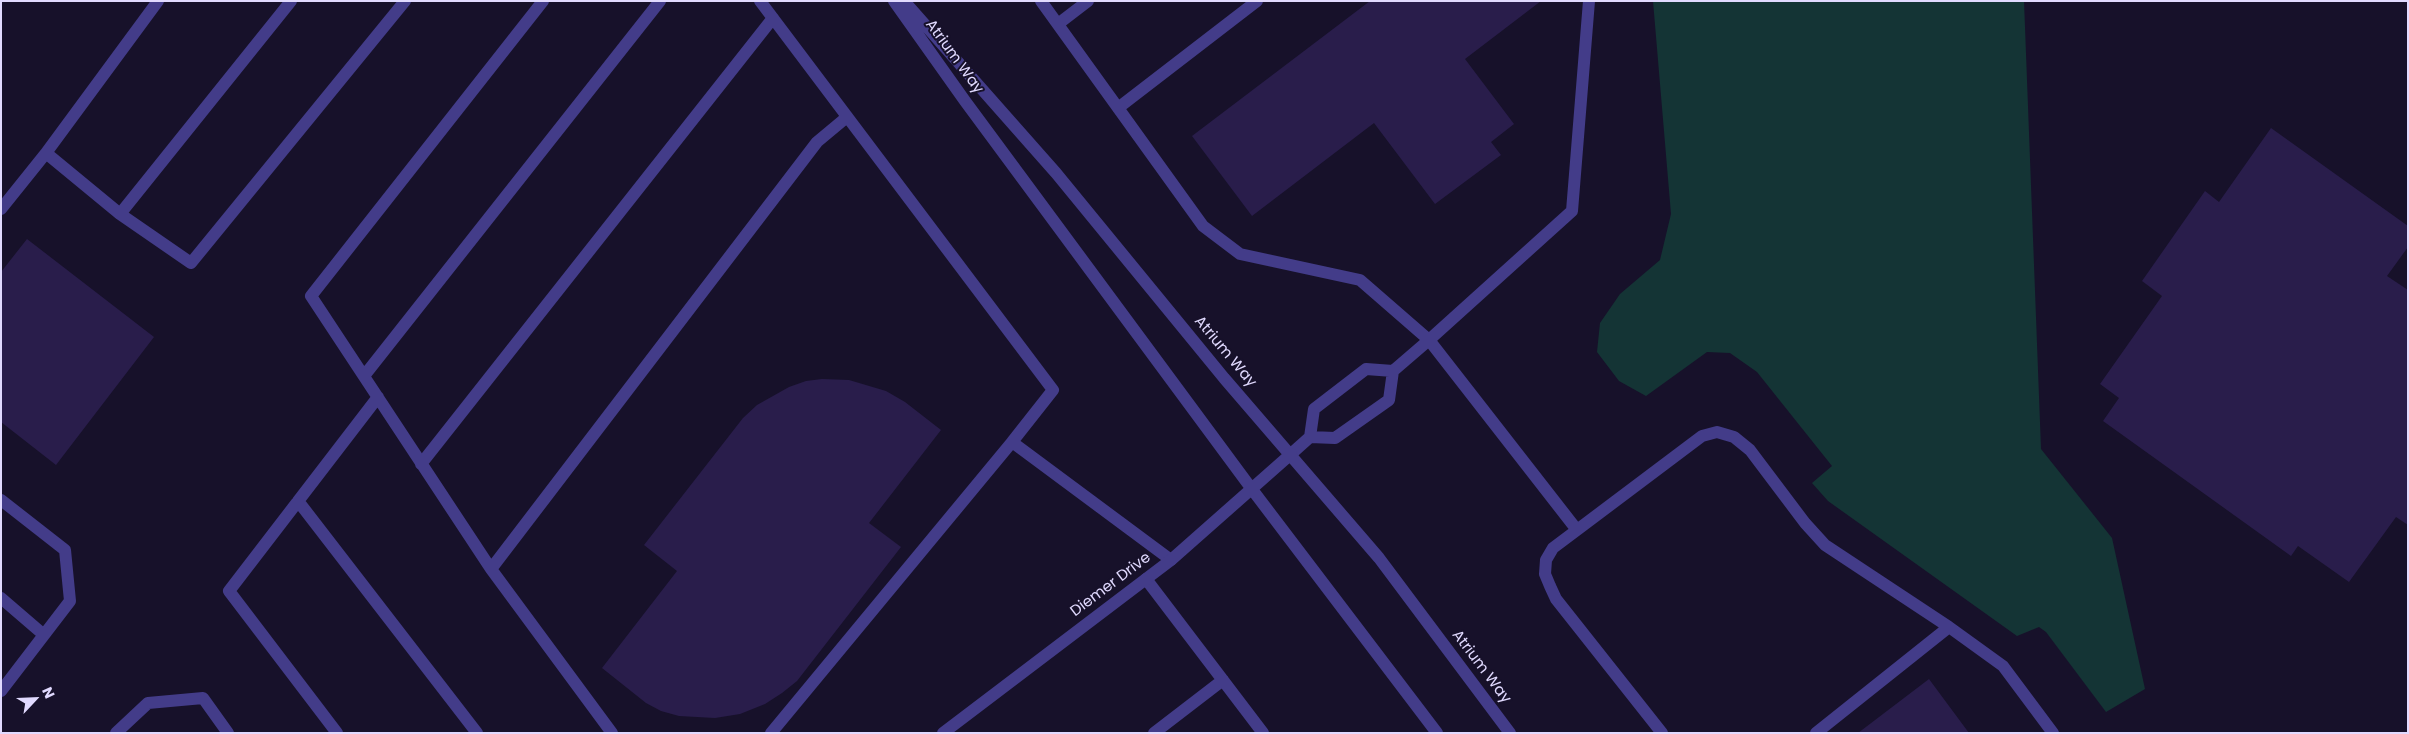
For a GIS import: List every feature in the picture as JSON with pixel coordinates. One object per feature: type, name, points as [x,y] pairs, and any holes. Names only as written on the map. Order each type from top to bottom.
[{"type":"street","points":[[1,209],[46,153],[158,1]]},
{"type":"street","points":[[120,214],[291,1]]},
{"type":"street","points":[[46,153],[120,214],[192,263],[405,1]]},
{"type":"street","points":[[543,1],[312,296],[490,570],[612,733]]},
{"type":"street","points":[[364,376],[660,1]]},
{"type":"street","points":[[760,1],[1053,390],[771,733]]},
{"type":"street","name":"Atrium Way","points":[[894,1],[970,109],[1251,488],[1437,733]]},
{"type":"street","name":"Atrium Way","points":[[904,1],[1056,173],[1224,378],[1379,558],[1510,733]]},
{"type":"street","points":[[1042,1],[1203,226],[1240,254],[1360,280],[1429,340],[1577,530]]},
{"type":"street","points":[[1058,24],[1088,1]]},
{"type":"street","points":[[1118,108],[1257,1]]},
{"type":"street","points":[[1394,371],[1366,369],[1314,408],[1310,437],[1335,438],[1389,400],[1394,371],[1572,211],[1588,1]]},
{"type":"street","points":[[421,464],[773,18]]},
{"type":"street","points":[[490,570],[817,142],[848,117]]},
{"type":"street","points":[[337,733],[228,591],[378,397]]},
{"type":"street","points":[[1662,733],[1556,599],[1545,574],[1546,560],[1553,548],[1688,445],[1702,436],[1717,432],[1734,438],[1750,450],[1805,524],[1826,545],[2003,666],[2053,733]]},
{"type":"street","name":"Diemer Drive","points":[[942,733],[1171,560],[1310,437]]},
{"type":"street","points":[[1012,442],[1171,560]]},
{"type":"street","points":[[1,500],[66,550],[70,601],[1,692]]},
{"type":"street","points":[[298,501],[477,733]]},
{"type":"street","points":[[1146,578],[1263,733]]},
{"type":"street","points":[[1,598],[44,635]]},
{"type":"street","points":[[1816,733],[1948,627]]},
{"type":"street","points":[[1154,733],[1222,680]]},
{"type":"street","points":[[116,733],[148,703],[202,698],[228,733]]},
{"type":"green space","points":[[1653,1],[2024,1],[2041,449],[2112,538],[2145,689],[2106,712],[2046,632],[2039,627],[2017,636],[1828,501],[1812,483],[1832,466],[1757,372],[1730,353],[1707,352],[1646,396],[1619,381],[1597,352],[1600,323],[1620,294],[1660,260],[1671,214]]},
{"type":"building","points":[[1370,1],[1541,1],[1465,59],[1514,124],[1491,142],[1501,155],[1435,204],[1374,123],[1252,216],[1192,136]]},
{"type":"building","points":[[2271,128],[2408,226],[2408,247],[2387,276],[2408,290],[2408,525],[2396,517],[2349,582],[2298,546],[2291,556],[2103,421],[2119,398],[2100,384],[2162,296],[2142,281],[2205,191],[2219,202]]},
{"type":"building","points":[[27,239],[154,337],[56,465],[1,422],[1,272]]},
{"type":"building","points":[[822,379],[849,380],[886,391],[905,402],[941,430],[869,523],[901,547],[797,681],[782,693],[765,704],[740,714],[715,718],[679,716],[661,711],[646,703],[602,668],[677,571],[644,545],[743,418],[757,405],[789,387],[806,381]]},
{"type":"building","points":[[1929,679],[1969,733],[1858,733]]}]
